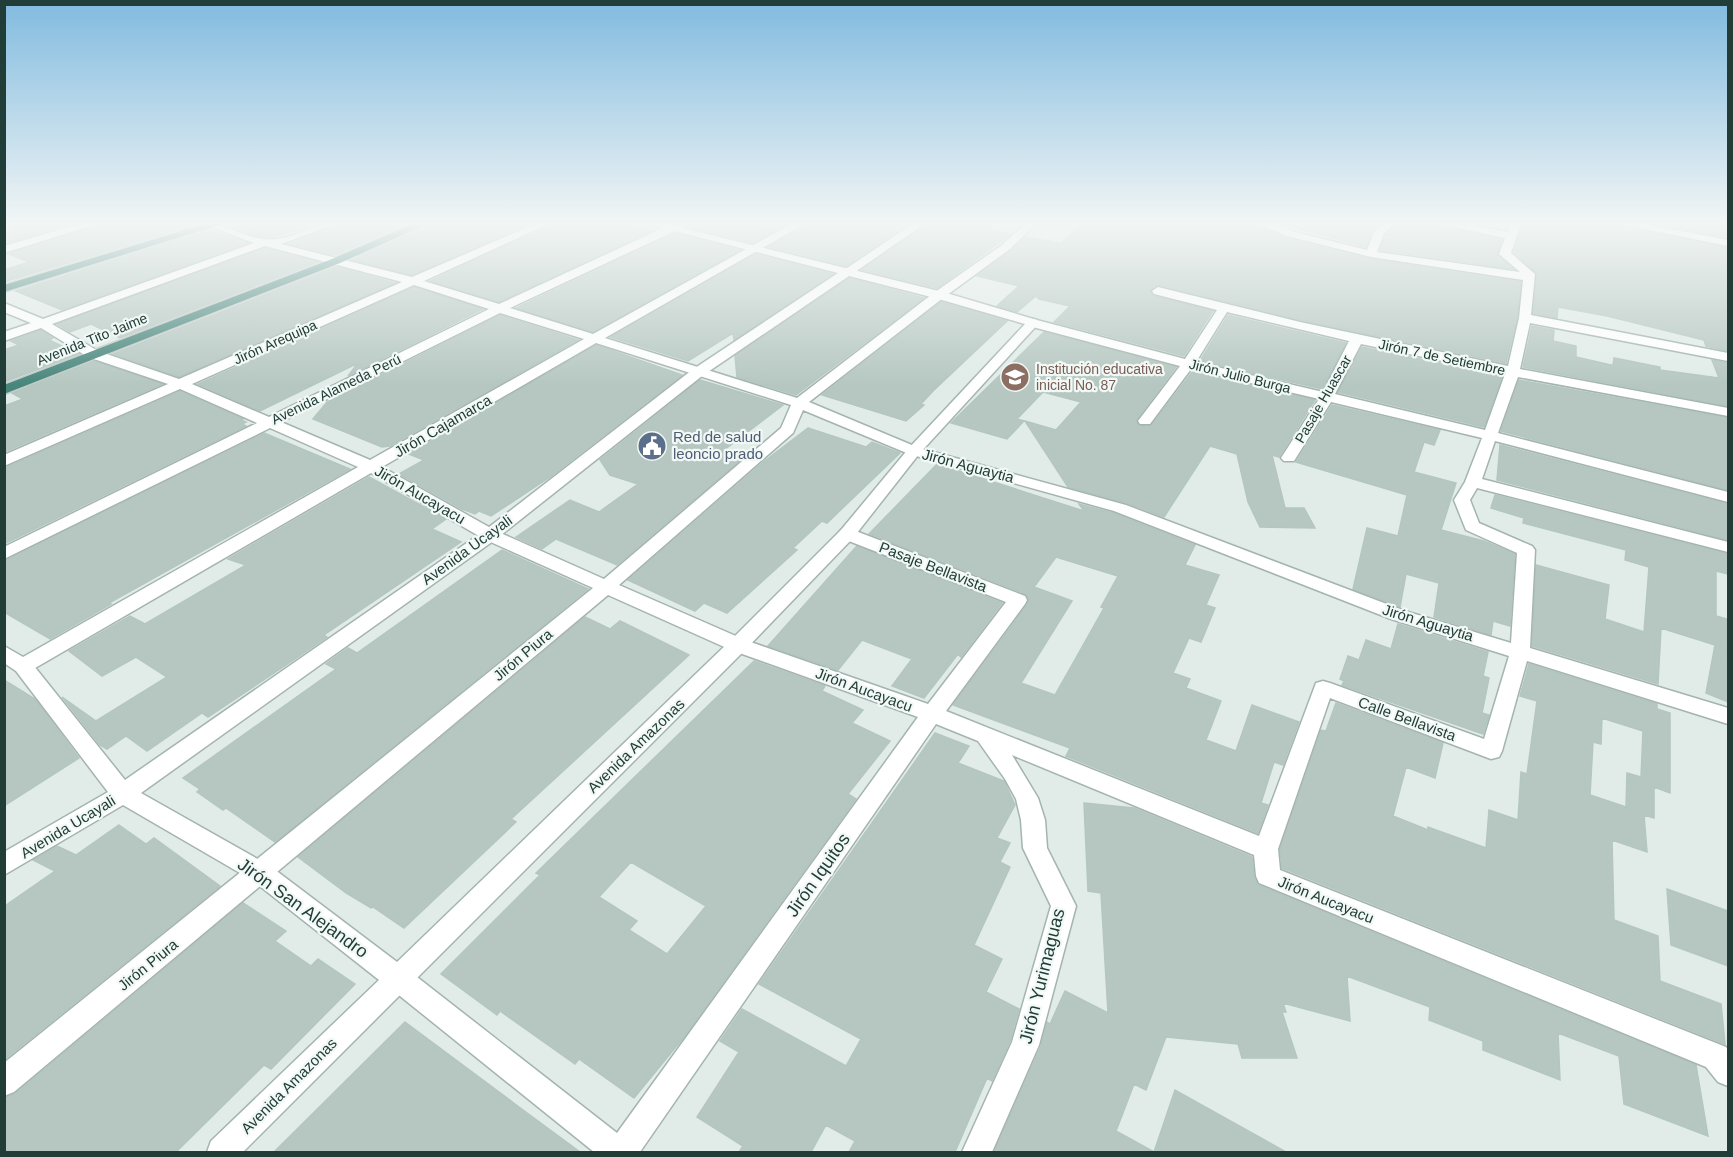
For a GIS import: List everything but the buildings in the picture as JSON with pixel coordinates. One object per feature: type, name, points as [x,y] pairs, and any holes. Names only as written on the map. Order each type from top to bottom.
[{"type":"highway","points":[[4,289],[43,277]]},
{"type":"highway","name":"Avenida Tito Jaime","points":[[4,390],[294,277]]},
{"type":"street","points":[[4,337],[168,277]]},
{"type":"street","name":"Jirón Aguaytia","points":[[398,277],[697,373],[799,403],[914,451],[1120,508],[1398,615],[1728,716]]},
{"type":"street","name":"Jirón Arequipa","points":[[4,461],[422,277]]},
{"type":"street","name":"Avenida Alameda Perú","points":[[4,554],[566,277]]},
{"type":"street","name":"Jirón Cajamarca","points":[[14,660],[372,467],[705,277]]},
{"type":"street","name":"Avenida Ucayali","points":[[4,865],[123,794],[490,535],[697,373],[841,277]]},
{"type":"street","name":"Jirón Julio Burga","points":[[868,277],[939,295],[1033,324],[1188,364],[1489,435],[1728,497]]},
{"type":"street","name":"Jirón Piura","points":[[4,1082],[261,873],[607,586],[788,430],[799,403],[964,277]]},
{"type":"street","points":[[1520,651],[1526,550],[1472,526],[1462,500],[1473,482],[1513,372],[1526,318],[1529,277]]},
{"type":"street","name":"Jirón 7 de Setiembre","points":[[1158,291],[1356,340],[1728,412]]},
{"type":"street","name":"Jirón Aucayacu","points":[[4,307],[40,322],[93,354],[181,384],[372,467],[490,535],[738,645],[932,714],[1266,849],[1268,876],[1722,1065]]},
{"type":"street","points":[[1145,421],[1188,364],[1224,308]]},
{"type":"street","points":[[1526,318],[1728,357]]},
{"type":"street","name":"Avenida Amazonas","points":[[222,1152],[738,645],[847,534],[914,451],[1033,324]]},
{"type":"street","name":"Pasaje Huascar","points":[[1289,458],[1327,397],[1356,340]]},
{"type":"street","points":[[1473,482],[1728,547]]},
{"type":"street","name":"Pasaje Bellavista","points":[[847,534],[1018,600]]},
{"type":"street","name":"Jirón Iquitos","points":[[622,1152],[932,714],[1018,600]]},
{"type":"street","name":"Calle Bellavista","points":[[1266,849],[1323,688],[1491,751],[1520,651]]},
{"type":"street","name":"Jirón San Alejandro","points":[[14,660],[123,794],[261,873],[617,1152]]},
{"type":"street","name":"Jirón Yurimaguas","points":[[977,1152],[1025,1045],[1064,906],[1035,848],[1033,820],[1027,798],[1013,772],[986,737]]},
{"type":"place","name":"Institución educativa inicial No. 87","points":[[1015,377]]},
{"type":"place","name":"Red de salud leoncio prado","points":[[652,446]]}]
